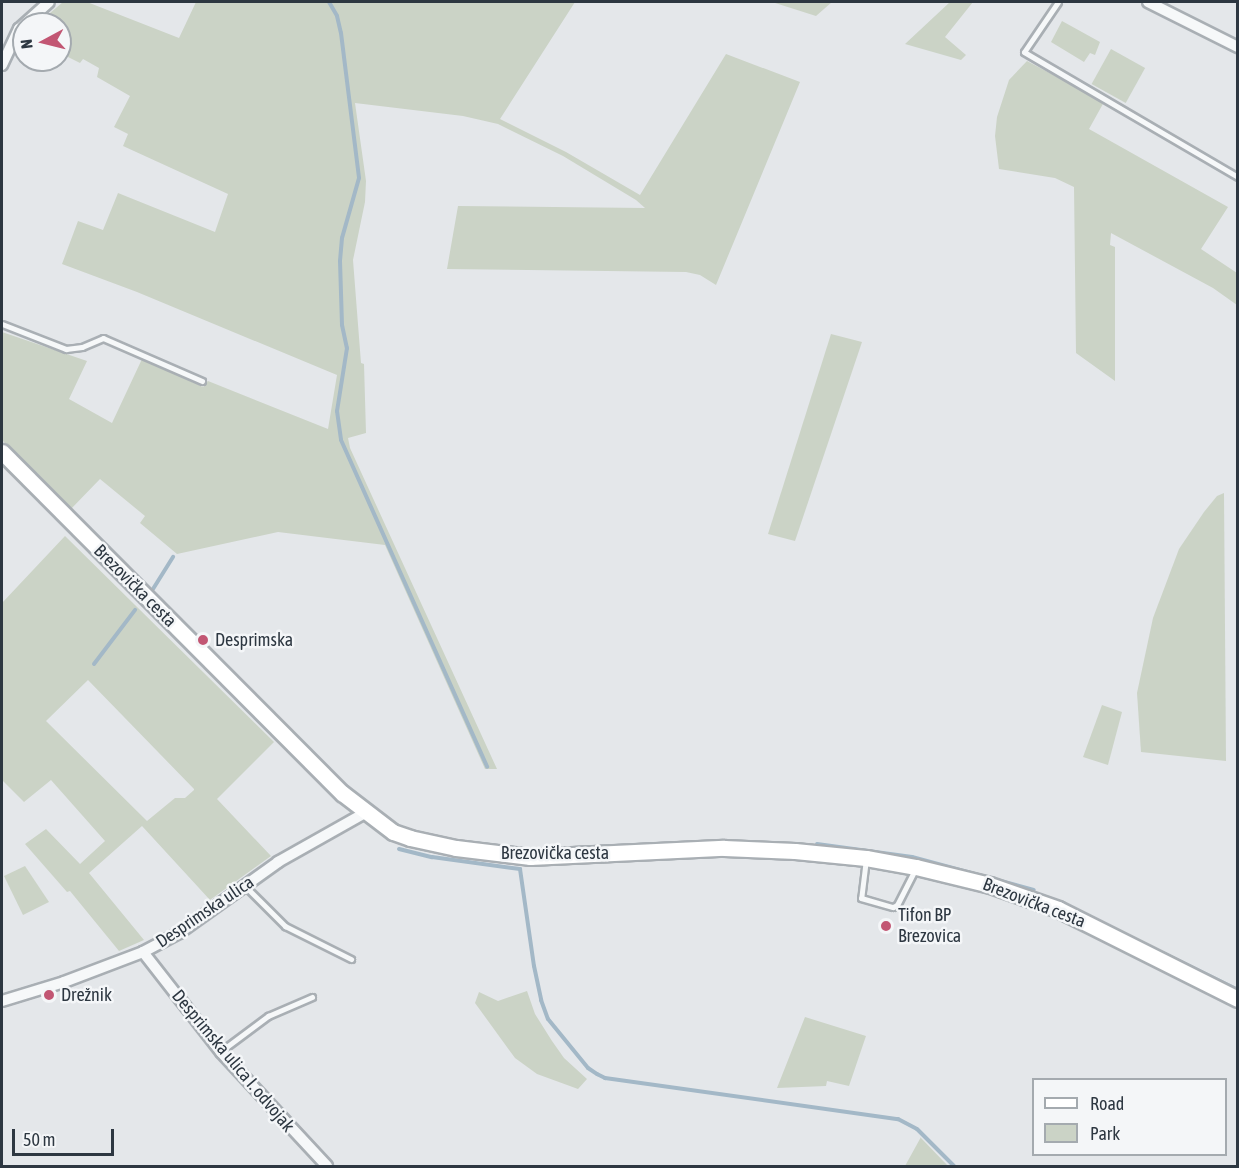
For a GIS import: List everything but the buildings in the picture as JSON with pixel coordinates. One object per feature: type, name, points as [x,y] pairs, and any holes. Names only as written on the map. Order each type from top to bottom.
[{"type":"main road","name":"Brezovička cesta","points":[[2,453],[365,813],[383,827],[410,838],[530,857],[724,848],[795,851],[866,858],[916,867],[990,885],[1058,909],[1238,999]]},
{"type":"street","points":[[2,65],[19,29],[49,2]]},
{"type":"street","points":[[1148,2],[1161,5],[1238,47]]},
{"type":"street","name":"Desprimska ulica","points":[[2,1001],[64,982],[143,952],[179,933],[278,862],[365,813]]},
{"type":"street","name":"Desprimska ulica I. odvojak","points":[[143,952],[220,1052],[327,1167]]},
{"type":"lane","points":[[1058,2],[1024,52],[1238,177]]},
{"type":"lane","points":[[2,324],[66,349],[82,347],[103,338],[202,381]]},
{"type":"lane","points":[[866,858],[861,898],[893,908],[897,905],[916,867]]},
{"type":"lane","points":[[245,886],[285,926],[351,958]]},
{"type":"lane","points":[[220,1052],[268,1016],[312,997]]},
{"type":"green space","points":[[63,2],[87,2],[179,38],[196,2],[575,2],[500,119],[566,152],[640,195],[726,54],[800,82],[716,285],[700,275],[686,272],[447,269],[458,206],[645,208],[636,200],[563,156],[498,124],[463,116],[355,103],[366,181],[365,202],[353,260],[361,363],[364,364],[366,433],[348,438],[350,448],[497,769],[485,769],[385,545],[278,532],[177,554],[140,523],[145,516],[100,479],[70,510],[2,440],[2,332],[87,361],[69,399],[112,423],[142,359],[203,387],[208,381],[328,429],[337,375],[137,292],[62,264],[78,221],[103,230],[118,193],[215,232],[228,194],[123,146],[128,134],[114,127],[130,96],[97,77],[99,68],[83,59],[80,63],[72,59],[72,12],[51,12]]},
{"type":"green space","points":[[772,2],[832,2],[816,16]]},
{"type":"green space","points":[[950,2],[973,2],[945,37],[966,55],[961,60],[905,44]]},
{"type":"green space","points":[[1062,21],[1100,42],[1095,55],[1090,53],[1084,62],[1051,42]]},
{"type":"green space","points":[[1111,49],[1145,68],[1126,103],[1092,84]]},
{"type":"green space","points":[[1027,61],[1104,102],[1089,129],[1228,207],[1201,249],[1237,273],[1237,305],[1213,288],[1111,233],[1110,245],[1115,247],[1115,381],[1076,353],[1074,187],[1055,178],[999,169],[995,136],[997,117],[1009,80]]},
{"type":"green space","points":[[831,334],[862,342],[795,541],[768,534]]},
{"type":"green space","points":[[1224,493],[1226,761],[1141,752],[1137,693],[1153,618],[1179,549],[1204,512],[1217,496]]},
{"type":"green space","points":[[65,536],[274,742],[217,799],[271,856],[210,900],[142,826],[89,873],[144,940],[119,951],[70,891],[67,892],[25,844],[46,829],[80,864],[105,841],[51,780],[24,802],[2,780],[2,603]],"holes":[[[88,680],[194,789],[185,798],[175,798],[147,821],[46,721]]]},
{"type":"green space","points":[[1102,705],[1122,712],[1108,765],[1083,757]]},
{"type":"green space","points":[[25,866],[49,902],[23,915],[4,876]]},
{"type":"green space","points":[[527,991],[535,1014],[552,1041],[564,1058],[587,1079],[578,1089],[537,1074],[515,1058],[475,1003],[479,992],[498,1001]]},
{"type":"green space","points":[[805,1017],[866,1036],[849,1086],[827,1081],[826,1086],[777,1088]]},
{"type":"green space","points":[[921,1138],[948,1166],[905,1166]]},
{"type":"waterway","points":[[329,2],[337,16],[341,33],[359,178],[342,238],[340,261],[342,325],[347,348],[337,411],[341,440],[487,767]]},
{"type":"waterway","points":[[153,589],[173,557]]},
{"type":"waterway","points":[[94,664],[135,610]]},
{"type":"waterway","points":[[817,844],[912,857],[1034,890]]},
{"type":"waterway","points":[[399,849],[432,857],[520,869],[534,966],[541,1000],[548,1019],[588,1068],[597,1074],[605,1078],[898,1119],[917,1129],[954,1166]]},
{"type":"waterway","points":[[1163,953],[1238,990]]},
{"type":"place","name":"Desprimska","points":[[203,640]]},
{"type":"place","name":"Tifon BP Brezovica","points":[[886,926]]},
{"type":"place","name":"Drežnik","points":[[49,995]]}]
